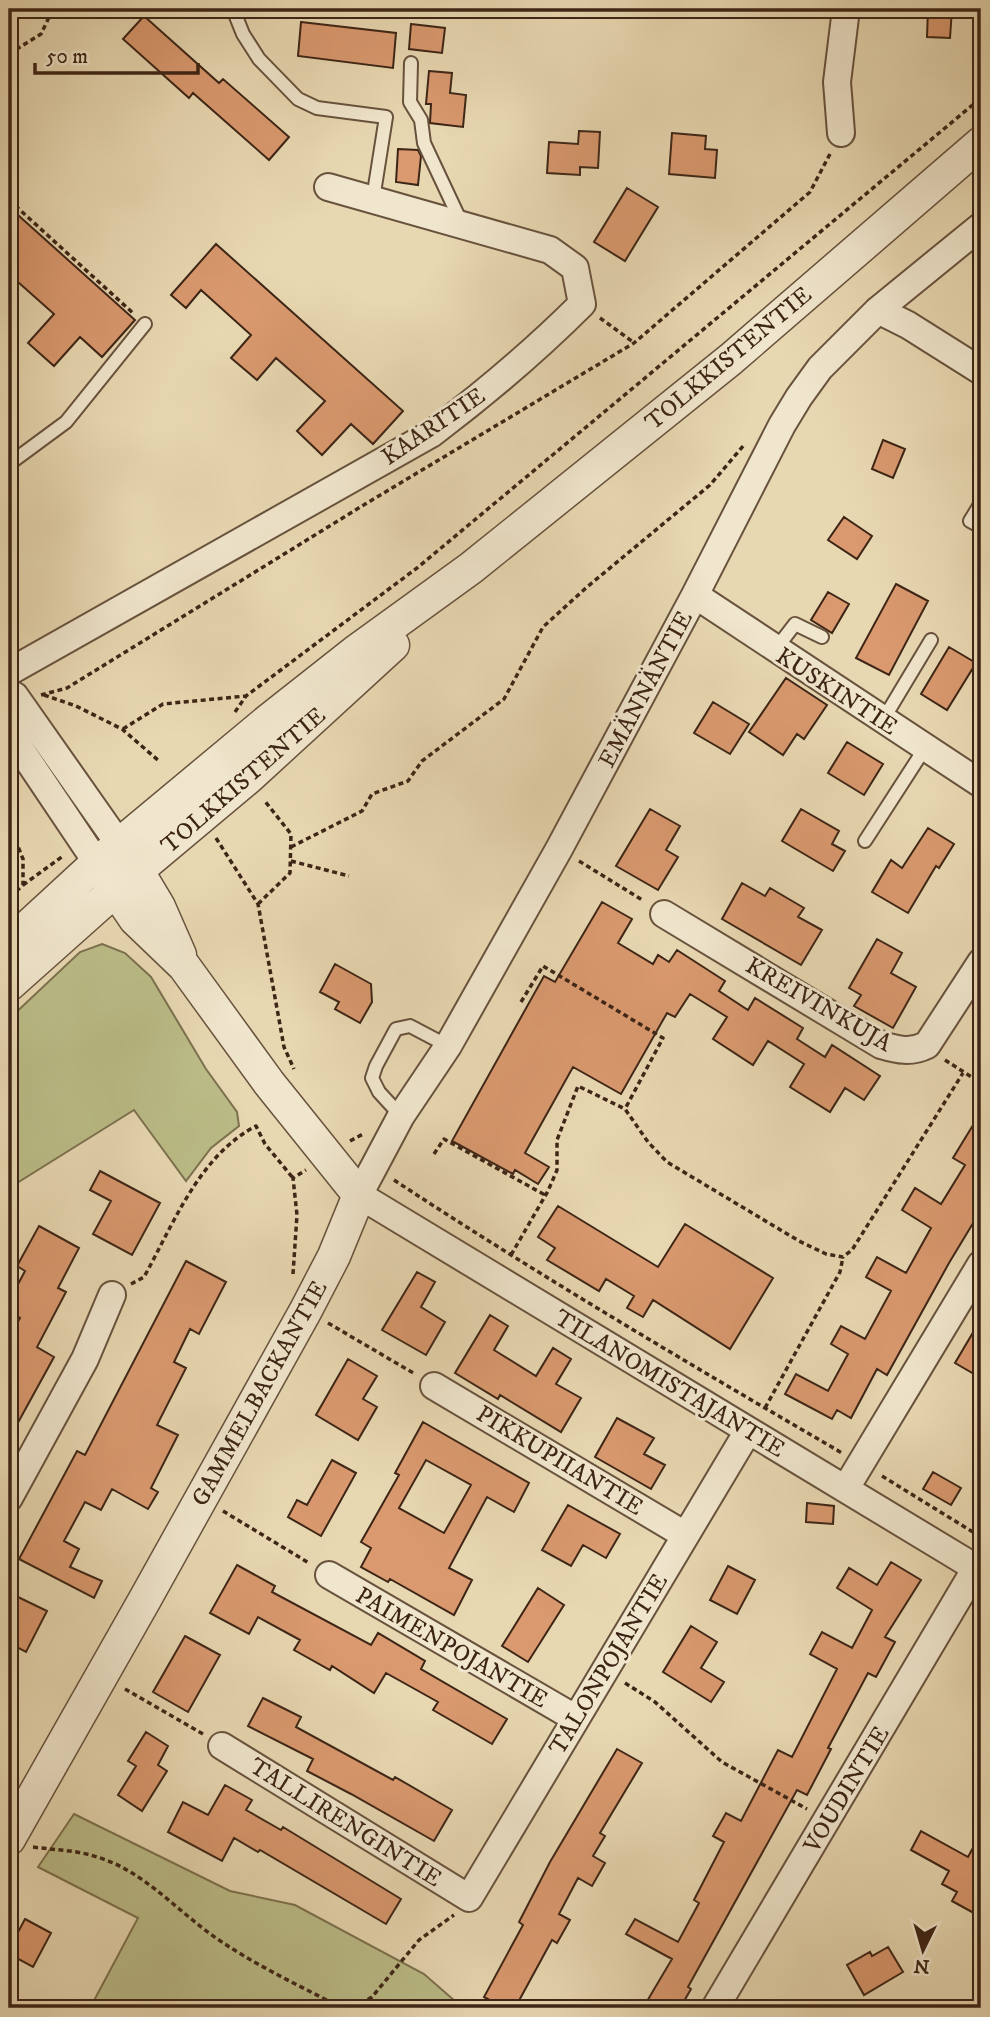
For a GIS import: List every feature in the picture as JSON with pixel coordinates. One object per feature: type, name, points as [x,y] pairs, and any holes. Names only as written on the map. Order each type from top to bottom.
[{"type":"street","points":[[841,133],[836,82],[846,9]]},
{"type":"street","name":"TOLKKISTENTIE","points":[[9,944],[100,850],[355,652],[471,568],[731,359],[981,143]]},
{"type":"street","points":[[328,187],[550,250],[575,268],[582,304]]},
{"type":"street","name":"EMÄNNÄNTIE","points":[[359,1195],[401,1116],[448,1046],[559,849],[799,397],[820,368],[878,310],[981,226]]},
{"type":"street","name":"KAARITIE","points":[[14,670],[431,434],[481,397],[582,304]]},
{"type":"street","points":[[878,310],[908,325],[981,371]]},
{"type":"street","name":"TOLKKISTENTIE","points":[[9,985],[359,678],[471,568]]},
{"type":"street","name":"KUSKINTIE","points":[[695,595],[981,785]]},
{"type":"street","points":[[9,693],[15,696],[100,850]]},
{"type":"street","points":[[9,732],[100,850],[127,880],[135,919],[184,966],[269,1083],[359,1195]]},
{"type":"street","name":"KREIVINKUJA","points":[[664,914],[881,1045],[902,1051],[917,1050],[927,1045],[981,962]]},
{"type":"street","name":"GAMMELBACKANTIE","points":[[12,1823],[102,1675],[306,1310],[334,1256],[359,1195]]},
{"type":"street","name":"TILANOMISTAJANTIE","points":[[359,1195],[979,1570]]},
{"type":"street","points":[[846,1488],[981,1264]]},
{"type":"street","points":[[9,1498],[85,1359],[112,1295]]},
{"type":"street","name":"PIKKUPIIANTIE","points":[[434,1386],[685,1535]]},
{"type":"street","name":"TALONPOJANTIE","points":[[469,1898],[748,1431]]},
{"type":"street","name":"VOUDINTIE","points":[[715,2008],[979,1570]]},
{"type":"street","name":"PAIMENPOJANTIE","points":[[329,1575],[575,1718]]},
{"type":"street","name":"TALLIRENGINTIE","points":[[222,1746],[469,1898]]},
{"type":"lane","points":[[233,9],[243,34],[259,59],[298,99],[317,108],[386,117],[373,199]]},
{"type":"lane","points":[[411,63],[410,102],[421,120],[424,143],[462,224]]},
{"type":"lane","points":[[9,464],[66,422],[145,324]]},
{"type":"lane","points":[[981,503],[970,521],[981,527]]},
{"type":"lane","points":[[775,650],[795,624],[822,637]]},
{"type":"lane","points":[[883,720],[931,640]]},
{"type":"lane","points":[[865,841],[925,748]]},
{"type":"lane","points":[[401,1116],[372,1079],[396,1029],[410,1026],[448,1046]]},
{"type":"path","points":[[9,54],[41,33],[52,9]]},
{"type":"path","points":[[231,717],[246,696],[417,568],[981,98]]},
{"type":"path","points":[[9,200],[145,324]]},
{"type":"path","points":[[582,304],[634,343]]},
{"type":"path","points":[[291,847],[362,811],[372,794],[408,781],[422,761],[504,699],[543,627],[710,485],[749,438]]},
{"type":"path","points":[[14,670],[41,695],[76,706],[122,729],[159,761]]},
{"type":"path","points":[[122,729],[163,704],[246,696]]},
{"type":"path","points":[[258,904],[290,873],[291,861],[291,834],[260,794]]},
{"type":"path","points":[[9,824],[23,859],[23,885]]},
{"type":"path","points":[[216,838],[258,904],[284,1047],[297,1077]]},
{"type":"path","points":[[559,849],[664,914]]},
{"type":"path","points":[[9,898],[23,885],[100,850]]},
{"type":"path","points":[[291,861],[349,876]]},
{"type":"path","points":[[521,1003],[543,967],[663,1038],[625,1109]]},
{"type":"path","points":[[927,1045],[941,1058],[981,1083]]},
{"type":"path","points":[[765,1408],[840,1272],[843,1257],[852,1250],[963,1073]]},
{"type":"path","points":[[511,1255],[557,1170],[557,1140],[578,1086],[625,1109],[648,1142],[667,1162],[799,1241],[826,1254],[843,1257]]},
{"type":"path","points":[[112,1295],[144,1277],[195,1185],[217,1154],[238,1135],[256,1126],[265,1144],[293,1178]]},
{"type":"path","points":[[435,1154],[444,1139],[545,1195]]},
{"type":"path","points":[[348,1142],[373,1166],[511,1255],[981,1537]]},
{"type":"path","points":[[306,1310],[434,1386]]},
{"type":"path","points":[[202,1498],[329,1575]]},
{"type":"path","points":[[605,1670],[655,1702],[722,1762],[827,1821]]},
{"type":"path","points":[[102,1675],[222,1746]]},
{"type":"path","points":[[12,1823],[30,1847],[100,1857],[121,1868],[157,1890],[217,1939],[342,2008]]},
{"type":"path","points":[[353,2008],[372,1997],[419,1940],[450,1920],[469,1898]]},
{"type":"green space","points":[[102,944],[125,953],[151,977],[206,1069],[237,1112],[239,1126],[211,1148],[186,1181],[134,1110],[9,1188],[9,1019],[80,952]]},
{"type":"green space","points":[[74,1814],[230,1891],[295,1905],[424,1974],[463,2008],[90,2008],[138,1918],[38,1867]]},
{"type":"building","points":[[928,9],[952,9],[950,38],[927,37]]},
{"type":"building","points":[[144,16],[219,83],[223,79],[289,137],[269,160],[193,93],[189,98],[123,39]]},
{"type":"building","points":[[301,22],[396,33],[393,68],[298,56]]},
{"type":"building","points":[[411,24],[445,28],[442,53],[409,49]]},
{"type":"building","points":[[429,71],[452,73],[450,93],[466,95],[463,127],[430,123],[431,104],[426,104]]},
{"type":"building","points":[[579,131],[600,132],[598,168],[580,167],[580,175],[547,173],[549,142],[578,144]]},
{"type":"building","points":[[672,133],[706,136],[705,149],[717,150],[715,178],[669,174]]},
{"type":"building","points":[[398,149],[418,150],[421,156],[418,185],[396,182]]},
{"type":"building","points":[[627,188],[658,207],[625,261],[594,242]]},
{"type":"building","points":[[9,207],[135,320],[102,357],[80,337],[54,366],[28,343],[54,314],[9,274]]},
{"type":"building","points":[[216,244],[403,411],[373,444],[351,424],[322,455],[297,431],[325,401],[276,358],[257,380],[231,358],[251,335],[201,290],[186,308],[171,295]]},
{"type":"building","points":[[883,440],[905,449],[893,478],[872,469]]},
{"type":"building","points":[[844,517],[872,536],[857,559],[828,540]]},
{"type":"building","points":[[896,584],[928,601],[889,675],[856,658]]},
{"type":"building","points":[[828,592],[849,604],[832,633],[811,620]]},
{"type":"building","points":[[949,647],[976,663],[947,710],[921,694]]},
{"type":"building","points":[[786,678],[827,705],[804,739],[797,734],[783,755],[749,732]]},
{"type":"building","points":[[713,702],[749,724],[730,754],[694,733]]},
{"type":"building","points":[[847,742],[883,764],[864,795],[828,773]]},
{"type":"building","points":[[650,809],[680,826],[666,850],[678,857],[658,890],[616,866]]},
{"type":"building","points":[[801,809],[839,831],[832,844],[845,851],[833,871],[782,841]]},
{"type":"building","points":[[928,828],[954,844],[939,868],[936,866],[908,913],[872,892],[891,860],[902,868]]},
{"type":"building","points":[[742,883],[765,896],[770,888],[804,908],[798,917],[822,930],[801,965],[722,919]]},
{"type":"building","points":[[602,902],[632,919],[618,943],[653,964],[658,955],[669,962],[677,950],[725,981],[719,991],[748,1010],[755,998],[803,1028],[797,1039],[825,1057],[832,1045],[880,1076],[864,1100],[845,1088],[830,1112],[790,1087],[804,1064],[768,1041],[753,1065],[713,1039],[727,1017],[690,994],[675,1017],[667,1013],[621,1094],[573,1067],[525,1153],[549,1167],[538,1184],[515,1170],[513,1174],[452,1141],[544,976],[555,982]]},
{"type":"building","points":[[877,939],[902,953],[891,973],[916,987],[893,1028],[854,1006],[861,995],[849,988]]},
{"type":"building","points":[[335,964],[371,984],[372,1002],[360,1023],[335,1009],[339,1002],[320,992]]},
{"type":"building","points":[[981,1112],[981,1210],[887,1375],[877,1369],[851,1418],[837,1410],[832,1419],[785,1394],[796,1374],[828,1391],[848,1354],[831,1344],[841,1326],[865,1339],[891,1291],[866,1277],[877,1257],[906,1273],[931,1228],[902,1210],[915,1188],[941,1204],[965,1165],[953,1158]]},
{"type":"building","points":[[100,1171],[160,1203],[132,1255],[93,1234],[111,1201],[90,1190]]},
{"type":"building","points":[[558,1206],[658,1267],[685,1224],[773,1278],[730,1349],[653,1300],[643,1317],[627,1308],[634,1296],[606,1279],[599,1291],[547,1260],[555,1248],[538,1237]]},
{"type":"building","points":[[39,1226],[79,1248],[58,1288],[66,1292],[37,1347],[54,1357],[9,1439],[9,1339],[20,1318],[9,1312],[9,1301],[25,1271],[17,1266]]},
{"type":"building","points":[[186,1261],[226,1282],[199,1334],[190,1329],[174,1362],[186,1368],[157,1425],[178,1435],[151,1488],[158,1492],[148,1509],[112,1489],[101,1510],[85,1502],[64,1541],[79,1549],[70,1567],[102,1581],[94,1598],[19,1559],[77,1451],[85,1455]]},
{"type":"building","points":[[417,1272],[435,1282],[421,1307],[445,1322],[426,1355],[382,1330]]},
{"type":"building","points":[[490,1315],[508,1326],[494,1350],[536,1376],[553,1348],[571,1359],[556,1384],[581,1398],[561,1432],[500,1395],[498,1399],[455,1373]]},
{"type":"building","points":[[981,1319],[981,1378],[955,1363]]},
{"type":"building","points":[[348,1359],[377,1376],[363,1399],[377,1407],[358,1440],[316,1415]]},
{"type":"building","points":[[617,1418],[654,1438],[644,1454],[665,1465],[651,1489],[595,1457]]},
{"type":"building","points":[[423,1422],[529,1483],[514,1512],[487,1497],[449,1568],[472,1580],[454,1615],[390,1579],[388,1582],[361,1567],[371,1548],[361,1542],[399,1475],[395,1473]],"holes":[[[426,1460],[471,1485],[444,1533],[399,1508]]]},
{"type":"building","points":[[332,1460],[356,1473],[321,1536],[288,1517],[297,1500],[307,1505]]},
{"type":"building","points":[[933,1472],[961,1488],[951,1505],[923,1489]]},
{"type":"building","points":[[807,1503],[834,1506],[833,1524],[806,1522]]},
{"type":"building","points":[[568,1505],[620,1534],[606,1558],[583,1545],[571,1566],[542,1550]]},
{"type":"building","points":[[891,1562],[921,1580],[885,1637],[895,1642],[876,1677],[868,1673],[828,1748],[831,1749],[807,1795],[797,1790],[688,1987],[691,1989],[680,2008],[643,2008],[672,1959],[626,1934],[635,1919],[678,1942],[699,1903],[694,1900],[724,1842],[713,1836],[726,1813],[741,1821],[778,1750],[792,1757],[837,1669],[810,1654],[822,1632],[852,1648],[872,1610],[837,1588],[849,1568],[877,1585]]},
{"type":"building","points":[[237,1565],[275,1586],[272,1592],[371,1645],[378,1633],[425,1661],[421,1669],[507,1719],[492,1744],[433,1710],[438,1702],[386,1673],[374,1693],[332,1666],[330,1670],[294,1650],[300,1640],[258,1617],[249,1634],[210,1613]]},
{"type":"building","points":[[728,1566],[755,1580],[737,1614],[710,1600]]},
{"type":"building","points":[[538,1588],[564,1605],[528,1662],[502,1646]]},
{"type":"building","points":[[18,1597],[47,1611],[26,1652],[9,1643],[9,1615]]},
{"type":"building","points":[[691,1626],[717,1642],[701,1668],[724,1682],[711,1702],[663,1672]]},
{"type":"building","points":[[185,1636],[220,1655],[188,1712],[153,1692]]},
{"type":"building","points":[[263,1698],[301,1717],[296,1727],[393,1780],[395,1777],[452,1810],[434,1841],[307,1771],[313,1759],[248,1726]]},
{"type":"building","points":[[146,1732],[168,1746],[158,1765],[167,1771],[142,1811],[118,1795],[136,1766],[128,1761]]},
{"type":"building","points":[[617,1749],[642,1763],[600,1833],[605,1836],[593,1856],[605,1863],[592,1886],[578,1878],[559,1914],[570,1920],[557,1943],[552,1940],[515,2008],[504,2008],[484,1997],[523,1925],[519,1922],[550,1862]]},
{"type":"building","points":[[225,1785],[252,1800],[246,1810],[281,1830],[283,1827],[401,1899],[386,1924],[260,1850],[258,1852],[234,1838],[222,1861],[168,1832],[183,1802],[208,1815]]},
{"type":"building","points":[[921,1831],[968,1857],[981,1833],[981,1917],[952,1901],[957,1892],[942,1884],[949,1871],[911,1850]]},
{"type":"building","points":[[25,1919],[51,1933],[33,1967],[9,1954]]},
{"type":"building","points":[[888,1947],[903,1972],[864,1995],[847,1965],[870,1952],[872,1956]]}]
